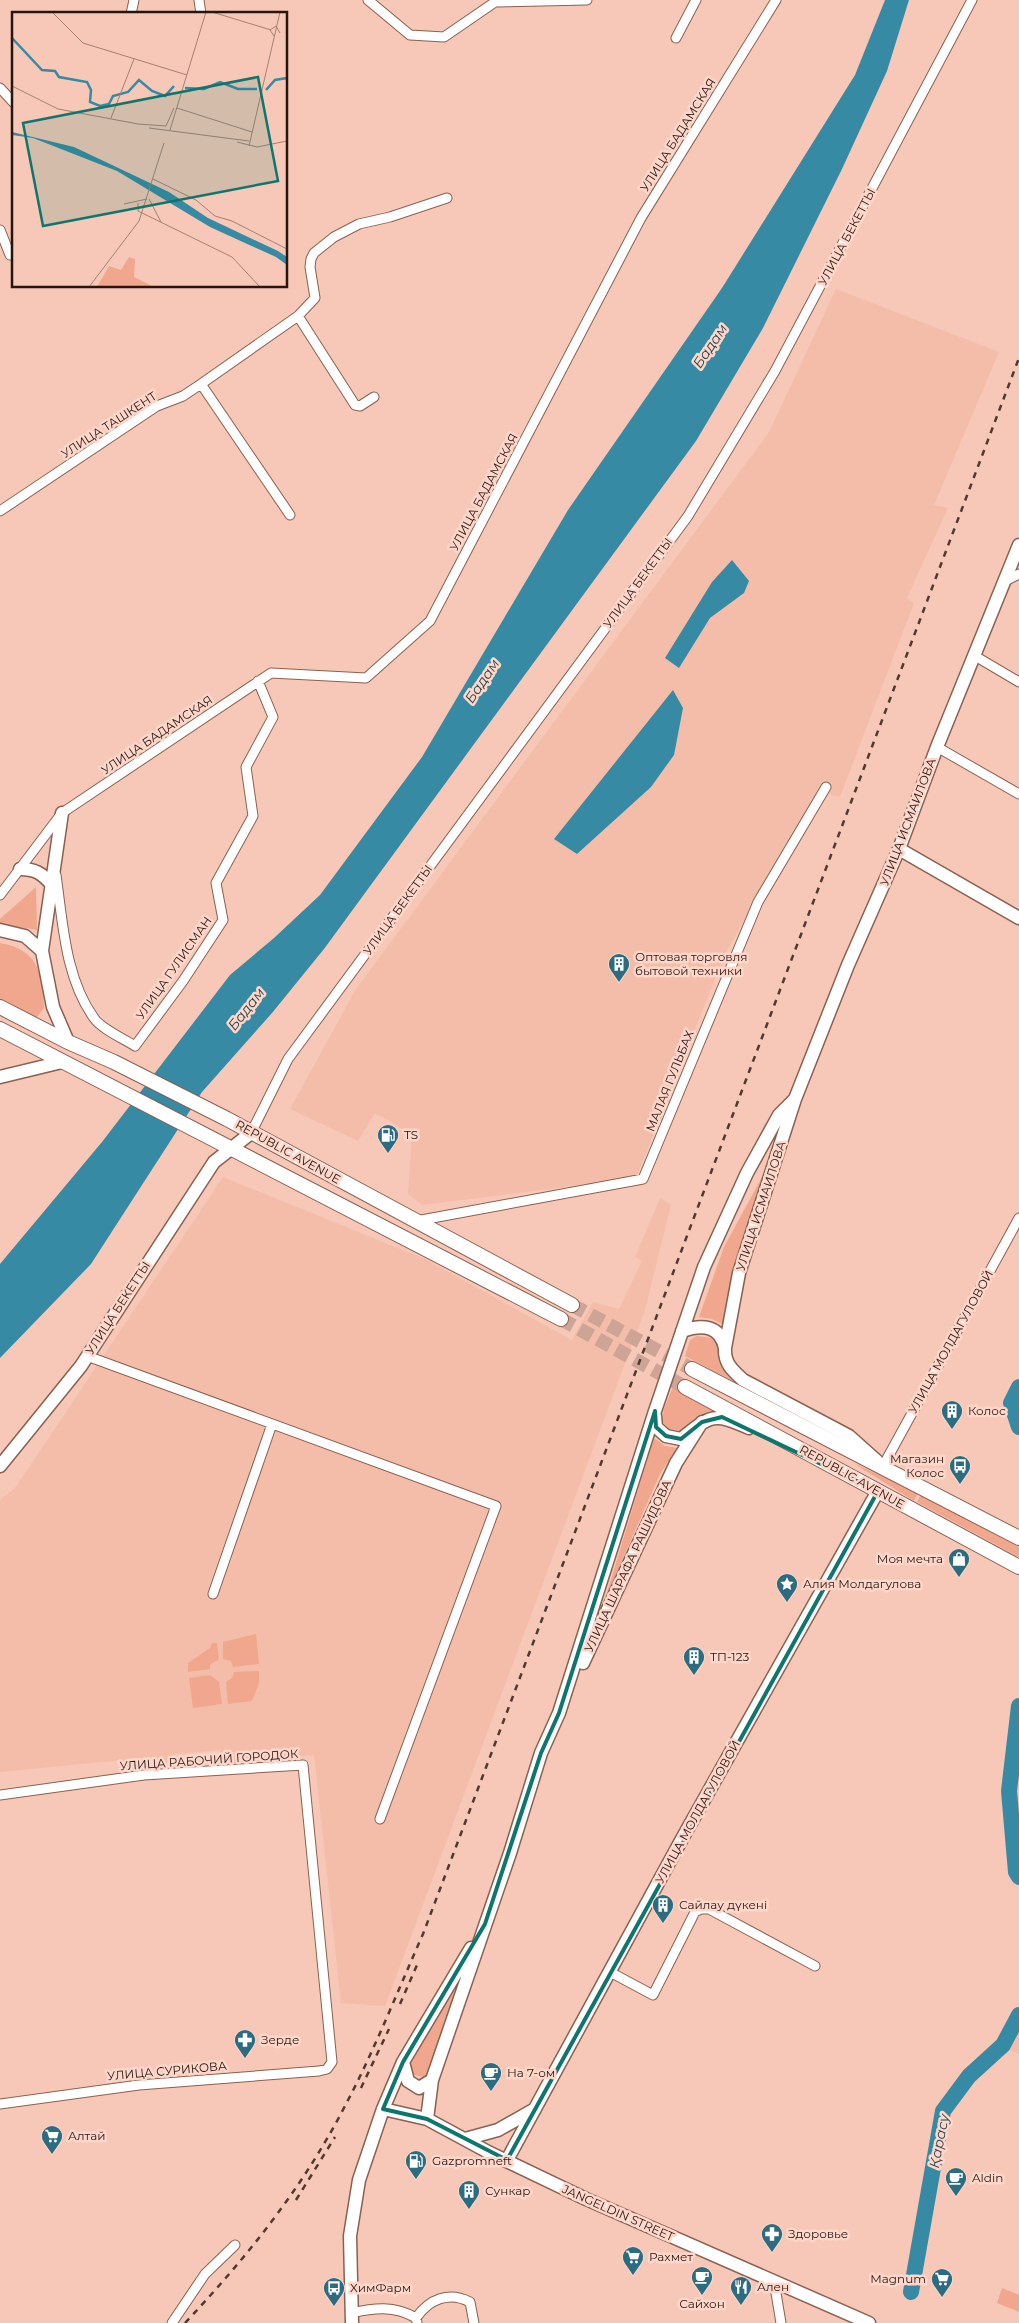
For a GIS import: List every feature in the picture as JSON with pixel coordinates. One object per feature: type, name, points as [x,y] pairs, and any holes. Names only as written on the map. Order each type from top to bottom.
[{"type":"main road","name":"УЛИЦА ИСМАИЛОВА","points":[[883,1466],[848,1436],[743,1380],[731,1370],[724,1358],[725,1348],[739,1273],[795,1099],[848,965],[899,849],[937,747],[1019,545]]},
{"type":"main road","points":[[62,813],[42,951],[53,1007],[68,1042]]},
{"type":"main road","points":[[899,849],[1019,918]]},
{"type":"main road","points":[[20,869],[33,869],[44,875],[52,885]]},
{"type":"main road","points":[[0,930],[25,936],[42,951]]},
{"type":"main road","name":"REPUBLIC AVENUE","points":[[0,1007],[68,1042],[116,1063],[247,1130],[572,1305]]},
{"type":"main road","points":[[38,1027],[53,1007]]},
{"type":"main road","name":"REPUBLIC AVENUE","points":[[0,1029],[561,1319]]},
{"type":"main road","points":[[0,1077],[62,1062]]},
{"type":"main road","name":"УЛИЦА ИСМАИЛОВА","points":[[655,1410],[704,1267],[747,1173],[779,1115],[795,1099]]},
{"type":"main road","name":"УЛИЦА БЕКЕТТЫ","points":[[0,1466],[87,1356],[214,1162],[247,1130]]},
{"type":"main road","points":[[682,1331],[703,1326],[716,1330],[723,1338],[725,1348]]},
{"type":"main road","name":"REPUBLIC AVENUE","points":[[692,1369],[848,1450],[883,1466],[1019,1538]]},
{"type":"main road","name":"REPUBLIC AVENUE","points":[[686,1387],[1019,1567]]},
{"type":"main road","points":[[655,1410],[656,1427],[666,1436],[681,1438],[712,1417],[736,1422],[830,1472],[873,1488]]},
{"type":"main road","name":"УЛИЦА ШАРАФА РАШИДОВА","points":[[559,1713],[655,1410]]},
{"type":"main road","name":"УЛИЦА ШАРАФА РАШИДОВА","points":[[485,1924],[542,1753],[559,1713],[676,1464],[702,1422]]},
{"type":"main road","name":"УЛИЦА МОЛДАГУЛОВОЙ","points":[[507,2160],[873,1488]]},
{"type":"main road","points":[[351,2318],[350,2236],[359,2180],[383,2109],[403,2062],[485,1924]]},
{"type":"main road","points":[[427,2118],[432,2080],[485,1924]]},
{"type":"main road","points":[[403,2062],[408,2081],[419,2088],[432,2080]]},
{"type":"main road","name":"JANGELDIN STREET","points":[[383,2109],[427,2118],[507,2160],[644,2225],[864,2322]]},
{"type":"main road","points":[[465,2139],[498,2130],[535,2109]]},
{"type":"street","points":[[368,0],[410,35],[444,37],[495,2],[587,0]]},
{"type":"street","points":[[676,38],[696,0]]},
{"type":"street","name":"УЛИЦА БАДАМСКАЯ","points":[[0,895],[62,813],[258,681],[271,673],[366,678],[430,621],[641,218],[776,0]]},
{"type":"street","name":"УЛИЦА БЕКЕТТЫ","points":[[247,1130],[288,1059],[688,516],[775,371],[972,0]]},
{"type":"street","points":[[0,88],[12,101]]},
{"type":"street","name":"УЛИЦА ТАШКЕНТ","points":[[0,511],[157,406],[183,396],[298,316],[315,298],[310,267],[314,253],[334,237],[359,224],[390,217],[447,198]]},
{"type":"street","points":[[0,230],[10,255]]},
{"type":"street","points":[[298,316],[355,405],[360,406],[374,398]]},
{"type":"street","points":[[201,384],[290,515]]},
{"type":"street","points":[[1005,581],[1019,574]]},
{"type":"street","points":[[975,656],[1019,682]]},
{"type":"street","name":"УЛИЦА ГУЛИСМАН","points":[[55,865],[67,954],[80,992],[94,1020],[135,1046],[183,982],[222,920],[216,883],[253,816],[246,767],[273,717],[258,681]]},
{"type":"street","points":[[937,747],[1019,794]]},
{"type":"street","name":"МАЛАЯ ГУЛЬБАХ","points":[[416,1222],[643,1179],[758,902],[826,787]]},
{"type":"street","name":"УЛИЦА МОЛДАГУЛОВОЙ","points":[[883,1466],[1019,1218]]},
{"type":"street","points":[[87,1356],[496,1506],[380,1819]]},
{"type":"street","points":[[213,1594],[272,1424]]},
{"type":"street","name":"УЛИЦА РАБОЧИЙ ГОРОДОК","points":[[0,1795],[144,1775],[303,1764],[332,2062]]},
{"type":"street","points":[[610,1972],[653,1995],[695,1912],[701,1909],[709,1909],[815,1966]]},
{"type":"street","name":"УЛИЦА СУРИКОВА","points":[[0,2104],[139,2085],[319,2071],[327,2069],[332,2062]]},
{"type":"street","points":[[172,2323],[205,2274],[235,2245]]},
{"type":"street","points":[[774,2281],[781,2323]]},
{"type":"street","points":[[351,2318],[377,2307],[404,2311],[416,2320],[423,2308],[434,2300],[460,2297],[470,2302],[474,2323]]},
{"type":"highlighted area","points":[[655,1411],[656,1427],[666,1436],[681,1439],[702,1422],[722,1417],[878,1491],[507,2160],[427,2119],[383,2109],[403,2062],[485,1924],[541,1753],[559,1713]]},
{"type":"shaded area","points":[[836,289],[999,352],[934,505],[948,508],[907,598],[914,603],[840,797],[818,791],[725,954],[636,1178],[422,1205],[408,1194],[412,1134],[375,1113],[358,1141],[290,1109],[356,989],[769,432]]},
{"type":"shaded area","points":[[36,887],[37,930],[0,924],[0,919]]},
{"type":"shaded area","points":[[0,943],[23,951],[31,957],[36,965],[42,984],[44,1008],[37,1017],[26,1017],[0,1001]]},
{"type":"shaded area","points":[[781,1142],[731,1281],[724,1325],[712,1319],[699,1317],[724,1247]]},
{"type":"shaded area","points":[[223,1177],[425,1259],[572,1340],[593,1302],[619,1309],[642,1261],[635,1257],[660,1198],[671,1205],[645,1310],[385,2006],[341,2003],[314,1755],[222,1764],[220,1750],[175,1754],[175,1762],[123,1767],[122,1760],[0,1772],[0,1500],[15,1488]]},
{"type":"shaded area","points":[[697,1336],[712,1338],[718,1345],[718,1356],[721,1365],[725,1373],[733,1381],[685,1356],[690,1340]]},
{"type":"shaded area","points":[[674,1384],[732,1413],[708,1412],[680,1431],[669,1429],[662,1421],[664,1409]]},
{"type":"shaded area","points":[[654,1438],[665,1446],[677,1448],[660,1474],[605,1599]]},
{"type":"shaded area","points":[[853,1463],[918,1492],[914,1501]]},
{"type":"shaded area","points":[[921,1494],[1019,1547],[1019,1557],[917,1502]]},
{"type":"shaded area","points":[[256,1634],[259,1664],[233,1667],[231,1661],[223,1659],[223,1642]]},
{"type":"shaded area","points":[[212,1643],[217,1643],[219,1659],[210,1665],[210,1669],[188,1672],[188,1663],[210,1648]]},
{"type":"shaded area","points":[[259,1671],[259,1683],[252,1701],[228,1704],[226,1682],[232,1678],[234,1672]]},
{"type":"shaded area","points":[[210,1675],[219,1682],[222,1704],[193,1708],[189,1678]]},
{"type":"shaded area","points":[[470,1954],[430,2072],[423,2077],[410,2074],[409,2063]]},
{"type":"shaded area","points":[[1019,2024],[1019,2054],[1008,2049]]},
{"type":"shaded area","points":[[1002,2288],[1019,2295],[1019,2312],[997,2303]]},
{"type":"water","name":"Бадам","points":[[885,0],[909,0],[887,71],[842,169],[763,328],[696,441],[324,949],[272,1013],[202,1092],[91,1264],[0,1358],[0,1264],[102,1142],[230,975],[274,938],[320,895],[422,757],[568,510],[722,288],[855,75]]},
{"type":"water","points":[[732,560],[749,581],[744,593],[710,618],[679,668],[665,658],[712,582]]},
{"type":"water","points":[[673,690],[683,708],[674,755],[651,787],[577,854],[554,839]]},
{"type":"waterway","points":[[1019,1387],[1011,1403],[1019,1427]]},
{"type":"waterway","name":"Қарасу","points":[[1019,1706],[1009,1791],[1016,1872],[1019,1877]]},
{"type":"waterway","name":"Қарасу","points":[[911,2292],[943,2111],[969,2076],[1003,2045],[1019,2015]]},
{"type":"tunnel","points":[[572,1305],[692,1369]]},
{"type":"tunnel","points":[[561,1319],[685,1387]]},
{"type":"railway","points":[[185,2323],[253,2246],[293,2192],[330,2134],[377,2041],[423,1934],[1019,358]]},
{"type":"railway","points":[[400,2004],[417,1965]]},
{"type":"railway","points":[[361,2088],[389,2029]]},
{"type":"railway","points":[[296,2200],[335,2137]]},
{"type":"place","name":"Оптовая торговля бытовой техники","points":[[619,983]]},
{"type":"place","name":"TS","points":[[388,1154]]},
{"type":"place","name":"Колос","points":[[952,1430]]},
{"type":"place","name":"Магазин Колос","points":[[960,1485]]},
{"type":"place","name":"Моя мечта","points":[[959,1578]]},
{"type":"place","name":"Алия Молдагулова","points":[[787,1603]]},
{"type":"place","name":"ТП-123","points":[[694,1676]]},
{"type":"place","name":"Сайлау дүкені","points":[[663,1924]]},
{"type":"place","name":"Зерде","points":[[245,2059]]},
{"type":"place","name":"На 7-ом","points":[[491,2092]]},
{"type":"place","name":"Алтай","points":[[52,2155]]},
{"type":"place","name":"Gazpromneft","points":[[416,2180]]},
{"type":"place","name":"Aldin","points":[[956,2197]]},
{"type":"place","name":"Сункар","points":[[469,2210]]},
{"type":"place","name":"Здоровье","points":[[772,2253]]},
{"type":"place","name":"Рахмет","points":[[633,2276]]},
{"type":"place","name":"Сайхон","points":[[702,2296]]},
{"type":"place","name":"Magnum","points":[[942,2298]]},
{"type":"place","name":"Ален","points":[[741,2306]]},
{"type":"place","name":"ХимФарм","points":[[334,2307]]}]
